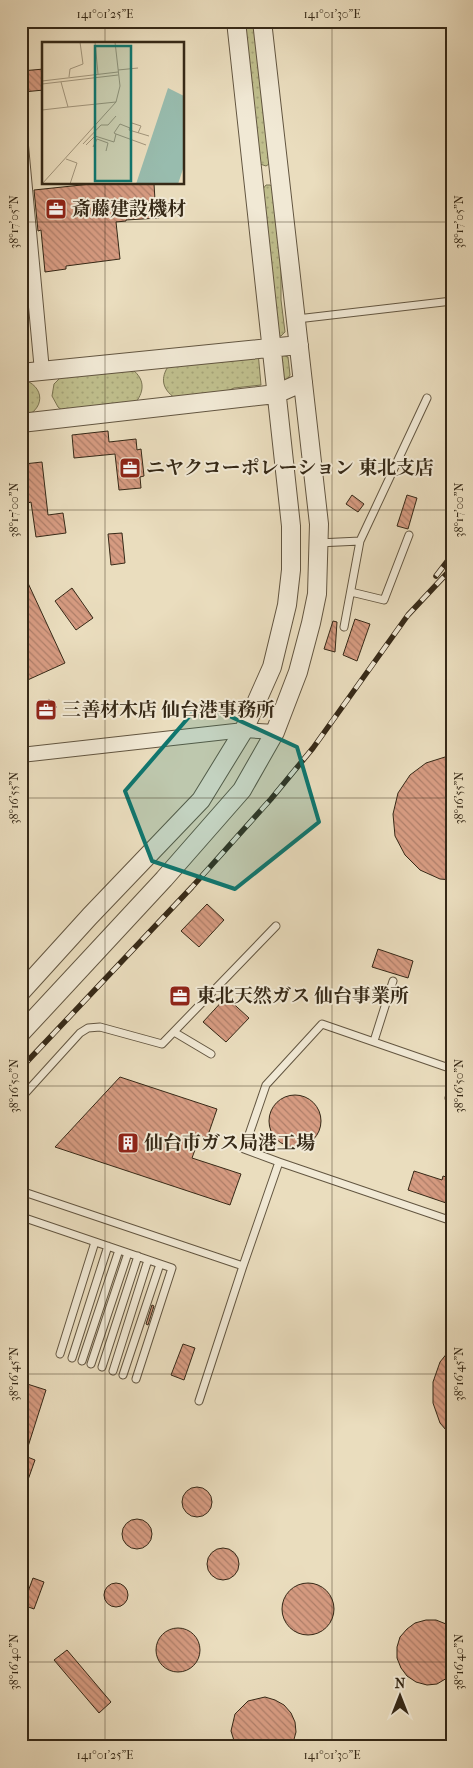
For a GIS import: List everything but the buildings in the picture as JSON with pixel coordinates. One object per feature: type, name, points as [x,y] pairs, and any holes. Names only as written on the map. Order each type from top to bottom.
[{"type":"street","points":[[21,992],[90,916],[201,800],[244,730],[272,667],[287,605],[291,570],[291,526],[236,21]]},
{"type":"street","points":[[21,1033],[164,879],[242,790],[275,732],[298,672],[311,622],[316,594],[318,524],[297,319],[262,21]]},
{"type":"street","points":[[21,146],[42,371]]},
{"type":"street","points":[[21,374],[299,344]]},
{"type":"street","points":[[21,423],[276,394],[303,382]]},
{"type":"street","points":[[21,755],[244,730],[275,732]]},
{"type":"lane","points":[[297,319],[452,301]]},
{"type":"lane","points":[[344,627],[360,541],[426,398]]},
{"type":"lane","points":[[350,592],[384,600],[409,535]]},
{"type":"lane","points":[[318,542],[360,541]]},
{"type":"lane","points":[[21,1098],[80,1033],[88,1028],[100,1027],[162,1044],[276,926]]},
{"type":"lane","points":[[374,1042],[393,981]]},
{"type":"lane","points":[[452,1069],[322,1024],[266,1085],[244,1149],[452,1221]]},
{"type":"lane","points":[[174,1032],[211,1054]]},
{"type":"lane","points":[[452,1091],[449,1098],[452,1099]]},
{"type":"lane","points":[[199,1400],[279,1162]]},
{"type":"lane","points":[[21,1191],[243,1266]]},
{"type":"lane","points":[[21,1218],[172,1268],[136,1379]]},
{"type":"lane","points":[[60,1354],[95,1242]]},
{"type":"lane","points":[[72,1358],[108,1246]]},
{"type":"lane","points":[[82,1360],[118,1250]]},
{"type":"lane","points":[[91,1364],[128,1253]]},
{"type":"lane","points":[[102,1367],[138,1256]]},
{"type":"lane","points":[[113,1371],[148,1260]]},
{"type":"lane","points":[[123,1375],[160,1264]]},
{"type":"highlighted area","points":[[201,703],[297,747],[319,822],[235,889],[152,861],[125,791]]},
{"type":"shaded area","points":[[242,21],[256,21],[269,164],[266,166],[260,164]]},
{"type":"shaded area","points":[[266,185],[273,187],[281,251],[281,300],[285,332],[281,336],[278,335],[262,190]]},
{"type":"shaded area","points":[[258,352],[261,385],[234,388],[216,396],[175,398],[165,387],[164,374],[169,365]]},
{"type":"shaded area","points":[[283,355],[288,357],[290,375],[287,380],[282,378],[281,357]]},
{"type":"shaded area","points":[[133,370],[137,373],[142,385],[141,393],[136,402],[63,411],[58,407],[52,396],[54,384],[63,375]]},
{"type":"shaded area","points":[[21,379],[35,387],[39,392],[40,398],[35,410],[21,418]]},
{"type":"railway","points":[[436,576],[452,555]]},
{"type":"railway","points":[[21,1068],[192,887],[271,799],[313,748],[408,615],[452,568]]},
{"type":"place","name":"斎藤建設機材","points":[[56,209]]},
{"type":"place","name":"ニヤクコーポレーション 東北支店","points":[[130,468]]},
{"type":"place","name":"三善材木店 仙台港事務所","points":[[46,710]]},
{"type":"place","name":"東北天然ガス 仙台事業所","points":[[180,996]]},
{"type":"place","name":"仙台市ガス局港工場","points":[[128,1143]]}]
